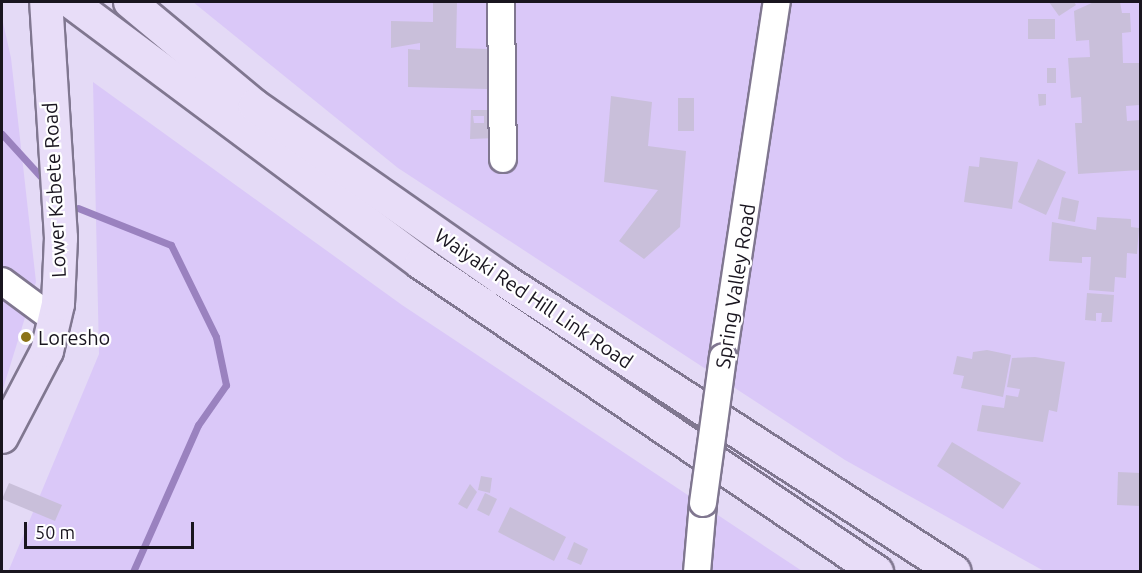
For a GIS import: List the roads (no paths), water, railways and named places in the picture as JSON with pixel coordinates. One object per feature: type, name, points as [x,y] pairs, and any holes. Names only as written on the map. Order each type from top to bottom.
[{"type":"main road","name":"Lower Kabete Road","points":[[2,437],[47,351],[56,321],[61,246],[46,2]]},
{"type":"main road","name":"Waiyaki Red Hill Link Road","points":[[130,2],[255,106],[502,279],[955,572]]},
{"type":"main road","name":"Waiyaki Red Hill Link Road","points":[[77,7],[421,263],[877,572]]},
{"type":"street","points":[[501,2],[503,159]]},
{"type":"street","name":"Spring Valley Road","points":[[697,572],[703,503],[723,357],[777,2]]},
{"type":"street","points":[[2,281],[56,321]]},
{"type":"waterway","points":[[2,134],[43,179]]},
{"type":"waterway","points":[[78,208],[171,245],[216,337],[226,385],[198,425],[133,572]]},
{"type":"place","name":"Loresho","points":[[26,337]]}]
